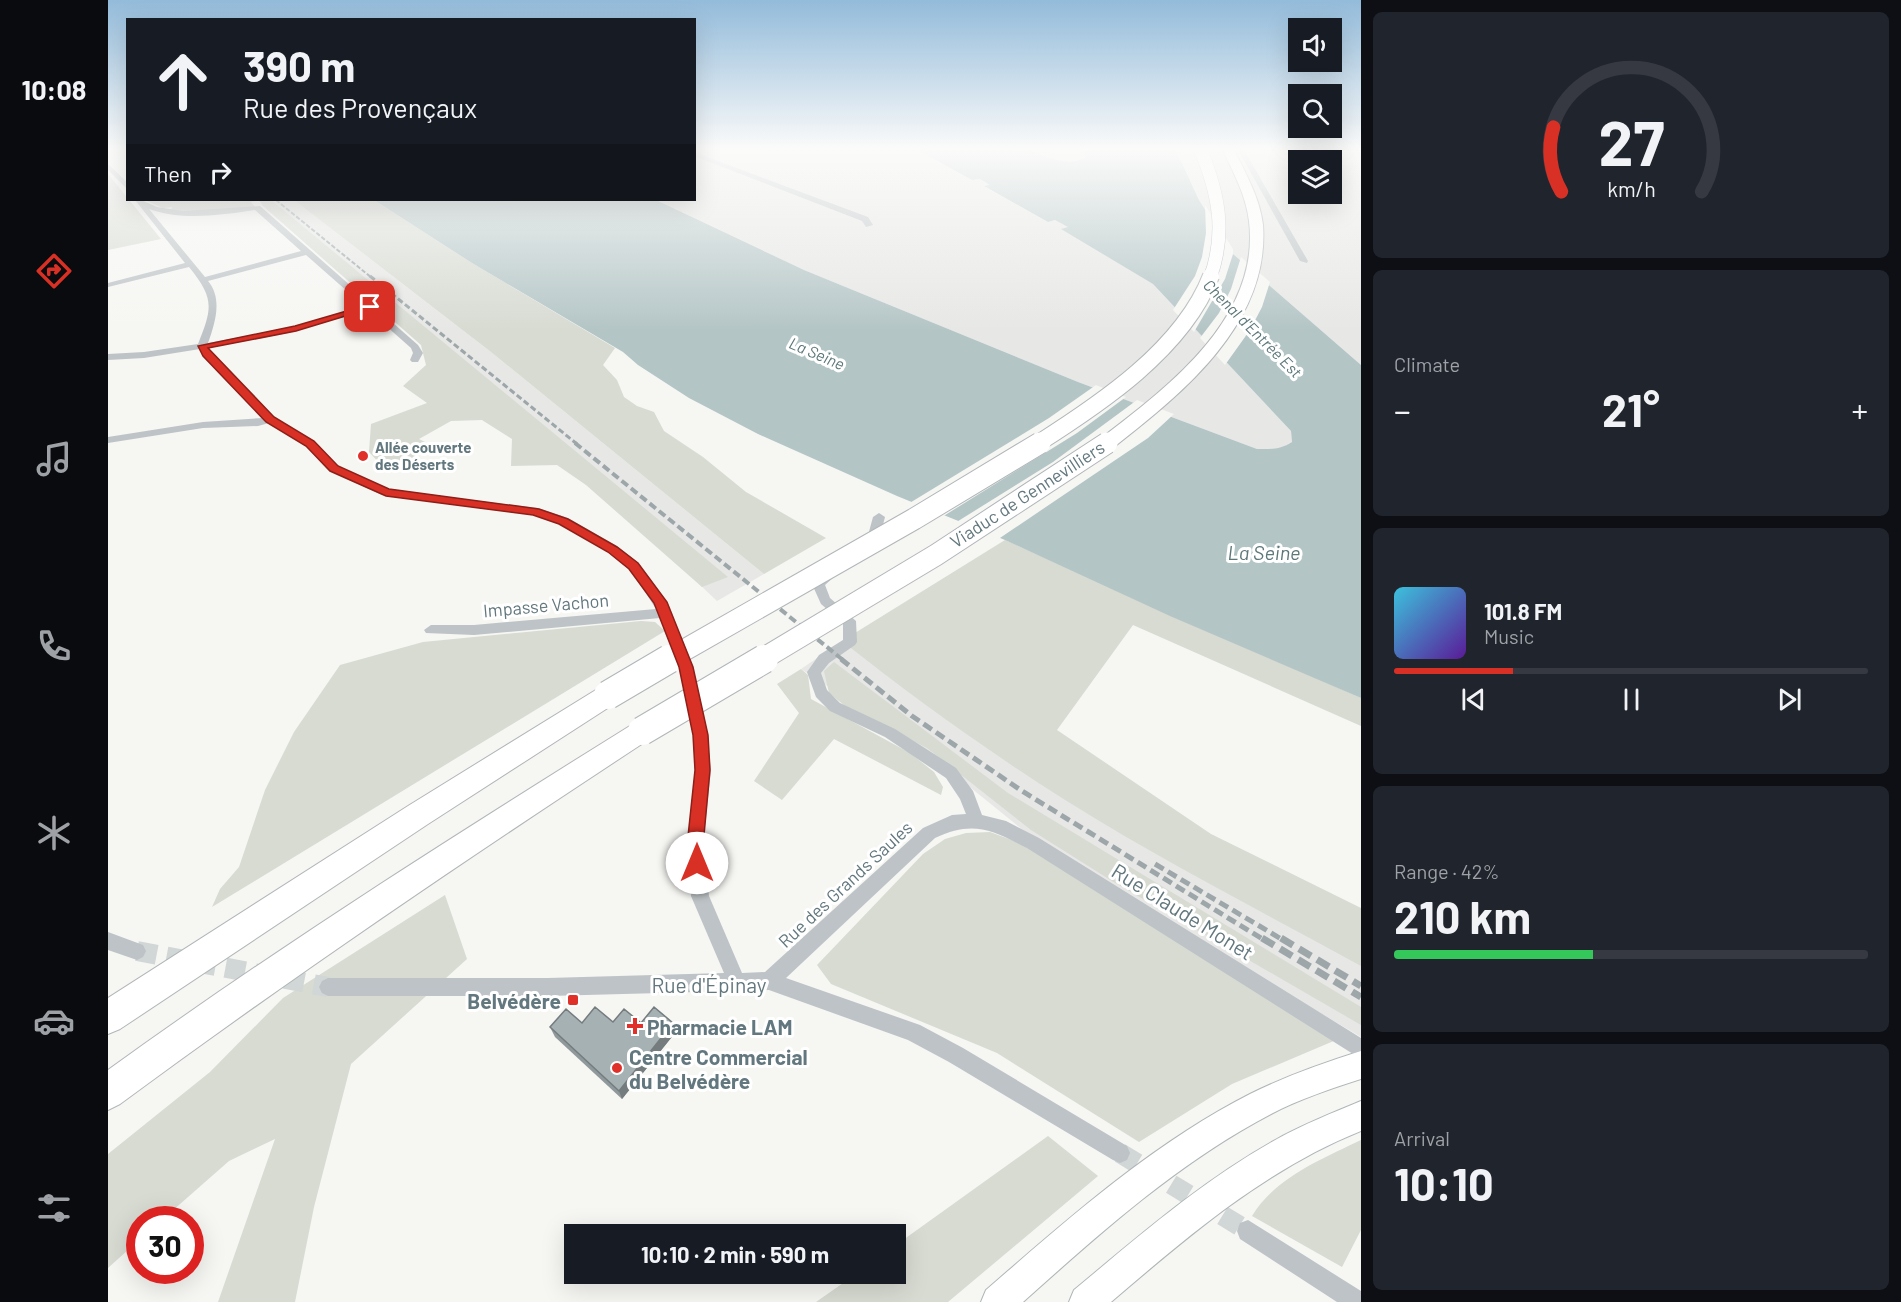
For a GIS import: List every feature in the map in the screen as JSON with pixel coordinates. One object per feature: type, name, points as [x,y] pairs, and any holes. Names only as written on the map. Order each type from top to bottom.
[{"type":"highway","name":"Viaduc de Gennevilliers","points":[[108,1017],[408,821],[608,695],[1063,429],[1139,370],[1182,327],[1208,285],[1220,252],[1220,209]]},
{"type":"highway","name":"Viaduc de Gennevilliers","points":[[108,1092],[177,1041],[427,868],[642,731],[1047,484],[1146,413],[1188,375],[1219,340],[1243,297],[1255,256],[1256,224],[1251,209]]},
{"type":"main road","points":[[998,1302],[1128,1192],[1196,1142],[1284,1093],[1357,1061]]},
{"type":"main road","points":[[1086,1302],[1155,1244],[1253,1170],[1300,1142],[1361,1116]]},
{"type":"street","points":[[146,209],[205,279],[210,288],[214,304],[213,318],[202,346]]},
{"type":"street","points":[[157,209],[186,213],[246,209]]},
{"type":"street","points":[[258,209],[415,347],[418,353],[415,360]]},
{"type":"street","points":[[838,209],[865,219],[869,225]]},
{"type":"street","points":[[1274,209],[1304,261]]},
{"type":"street","points":[[205,279],[307,252]]},
{"type":"street","points":[[108,285],[192,264]]},
{"type":"street","points":[[108,357],[149,355],[202,346],[296,328],[370,307]]},
{"type":"street","points":[[202,346],[270,419],[310,444],[334,469],[386,493],[534,511],[564,521],[613,549],[634,566],[649,585],[665,613],[686,667],[700,735],[703,770],[695,846],[700,896],[737,982]]},
{"type":"street","points":[[108,440],[203,425],[258,423],[270,419]]},
{"type":"street","points":[[879,518],[873,540],[851,561],[818,584],[820,594],[827,603],[849,621],[850,642],[824,659],[814,672],[820,693],[835,707],[890,733],[951,773],[968,796],[976,821]]},
{"type":"street","name":"Impasse Vachon","points":[[431,630],[474,630],[665,613]]},
{"type":"street","name":"Rue des Grands Saules","points":[[769,981],[929,833],[952,822],[976,821]]},
{"type":"street","name":"Rue Claude Monet","points":[[976,821],[1000,826],[1033,843],[1357,1061]]},
{"type":"street","points":[[108,941],[137,951]]},
{"type":"street","name":"Rue d'Épinay","points":[[328,987],[548,987],[769,981],[913,1032],[956,1055],[1120,1153]]},
{"type":"street","points":[[1248,1231],[1357,1302]]},
{"type":"shaded area","points":[[108,209],[136,209],[161,239],[108,250]]},
{"type":"shaded area","points":[[172,209],[238,209],[198,213],[171,211]]},
{"type":"shaded area","points":[[266,209],[282,209],[728,577],[702,587],[586,485],[557,465],[511,466],[512,439],[482,420],[451,421],[419,439],[435,447],[386,470],[369,452],[371,424],[427,403],[403,386],[426,365],[421,345]]},
{"type":"shaded area","points":[[269,209],[305,209],[491,352],[764,574],[717,601],[663,550]]},
{"type":"shaded area","points":[[305,209],[388,209],[472,263],[615,348],[603,365],[617,380],[624,397],[637,406],[654,412],[664,431],[703,457],[746,492],[826,538],[764,574],[491,352]]},
{"type":"shaded area","points":[[675,209],[1024,209],[1048,222],[1055,220],[1069,227],[1062,229],[1153,284],[1291,431],[1292,442],[1285,447],[1273,450],[1257,449],[1078,382],[804,270]]},
{"type":"shaded area","points":[[1205,209],[1361,209],[1361,365],[1233,254]]},
{"type":"shaded area","points":[[1005,540],[1361,698],[1361,726],[1133,625],[1057,730],[1211,834],[1361,908],[1361,966],[1197,877],[1076,807],[962,731],[842,641]]},
{"type":"shaded area","points":[[641,621],[655,622],[665,631],[212,907],[220,889],[239,867],[265,790],[294,732],[340,665],[423,642]]},
{"type":"shaded area","points":[[842,641],[1361,962],[1361,1037],[1055,856],[918,745],[801,669]]},
{"type":"shaded area","points":[[834,662],[1008,793],[1361,1007],[1361,1025],[1112,881],[1031,830],[927,748],[845,706],[829,693],[824,671]]},
{"type":"shaded area","points":[[801,669],[808,675],[811,699],[910,753],[934,772],[943,787],[941,795],[834,739],[782,800],[754,781],[799,713],[777,684]]},
{"type":"shaded area","points":[[990,832],[1020,843],[1336,1040],[1232,1084],[1139,1142],[997,1053],[831,984],[817,965],[923,854],[945,839],[966,833]]},
{"type":"shaded area","points":[[445,895],[467,959],[351,1064],[314,1207],[295,1302],[218,1302],[275,1139],[229,1161],[178,1206],[126,1206],[126,1252],[108,1268],[108,1154],[210,1072],[283,998]]},
{"type":"shaded area","points":[[1048,1136],[1098,1176],[948,1302],[816,1302],[842,1284],[906,1284],[906,1238]]},
{"type":"shaded area","points":[[1361,1140],[1361,1230],[1342,1267],[1252,1216],[1274,1190],[1301,1170]]},
{"type":"water","name":"La Seine","points":[[388,209],[675,209],[804,270],[1078,382],[1257,449],[1279,448],[1292,442],[1291,431],[1153,284],[1061,229],[1068,227],[1055,220],[1048,222],[1024,209],[1205,209],[1233,254],[1361,365],[1361,698],[1170,616],[1005,540],[897,496],[758,434],[689,398],[638,365],[623,352],[472,263]]},
{"type":"pier","points":[[1205,209],[1207,209],[1233,249],[1233,254],[1225,279],[1194,332],[1173,310],[1195,276],[1202,257],[1206,233]]},
{"type":"pier","points":[[1241,257],[1270,282],[1262,307],[1250,330],[1225,365],[1200,338],[1219,313],[1231,289]]},
{"type":"pier","points":[[1096,385],[1126,397],[1077,433],[942,517],[908,504],[1049,418]]},
{"type":"pier","points":[[1137,400],[1174,414],[1148,438],[997,540],[955,523],[1053,462]]},
{"type":"building","name":"Centre Commercial du Belvédère","points":[[595,1007],[613,1022],[624,1009],[641,1023],[654,1007],[673,1023],[619,1091],[550,1027],[566,1009],[582,1023]]},
{"type":"tunnel","points":[[137,951],[328,987]]},
{"type":"tunnel","points":[[1120,1153],[1248,1231]]},
{"type":"railway","points":[[287,209],[372,278]]},
{"type":"railway","points":[[370,276],[577,444]]},
{"type":"railway","points":[[575,443],[843,660]]},
{"type":"railway","points":[[841,659],[912,716],[1022,791],[1264,940]]},
{"type":"railway","points":[[1155,864],[1283,940]]},
{"type":"railway","points":[[1262,938],[1361,997]]},
{"type":"railway","points":[[1281,938],[1361,986]]},
{"type":"place","name":"Allée couverte des Déserts","points":[[363,456]]},
{"type":"place","name":"Belvédère","points":[[573,1000]]},
{"type":"place","name":"Pharmacie LAM","points":[[635,1026]]},
{"type":"place","name":"Centre Commercial du Belvédère","points":[[617,1068]]},
{"type":"route","points":[[370,307],[324,322],[202,346],[270,419],[310,444],[334,469],[386,493],[534,511],[564,521],[613,549],[634,566],[660,602],[686,667],[700,735],[703,770],[695,846],[697,863]]},
{"type":"water label","name":"Chenal d'Entrée Est","points":[[1253,328]]}]
